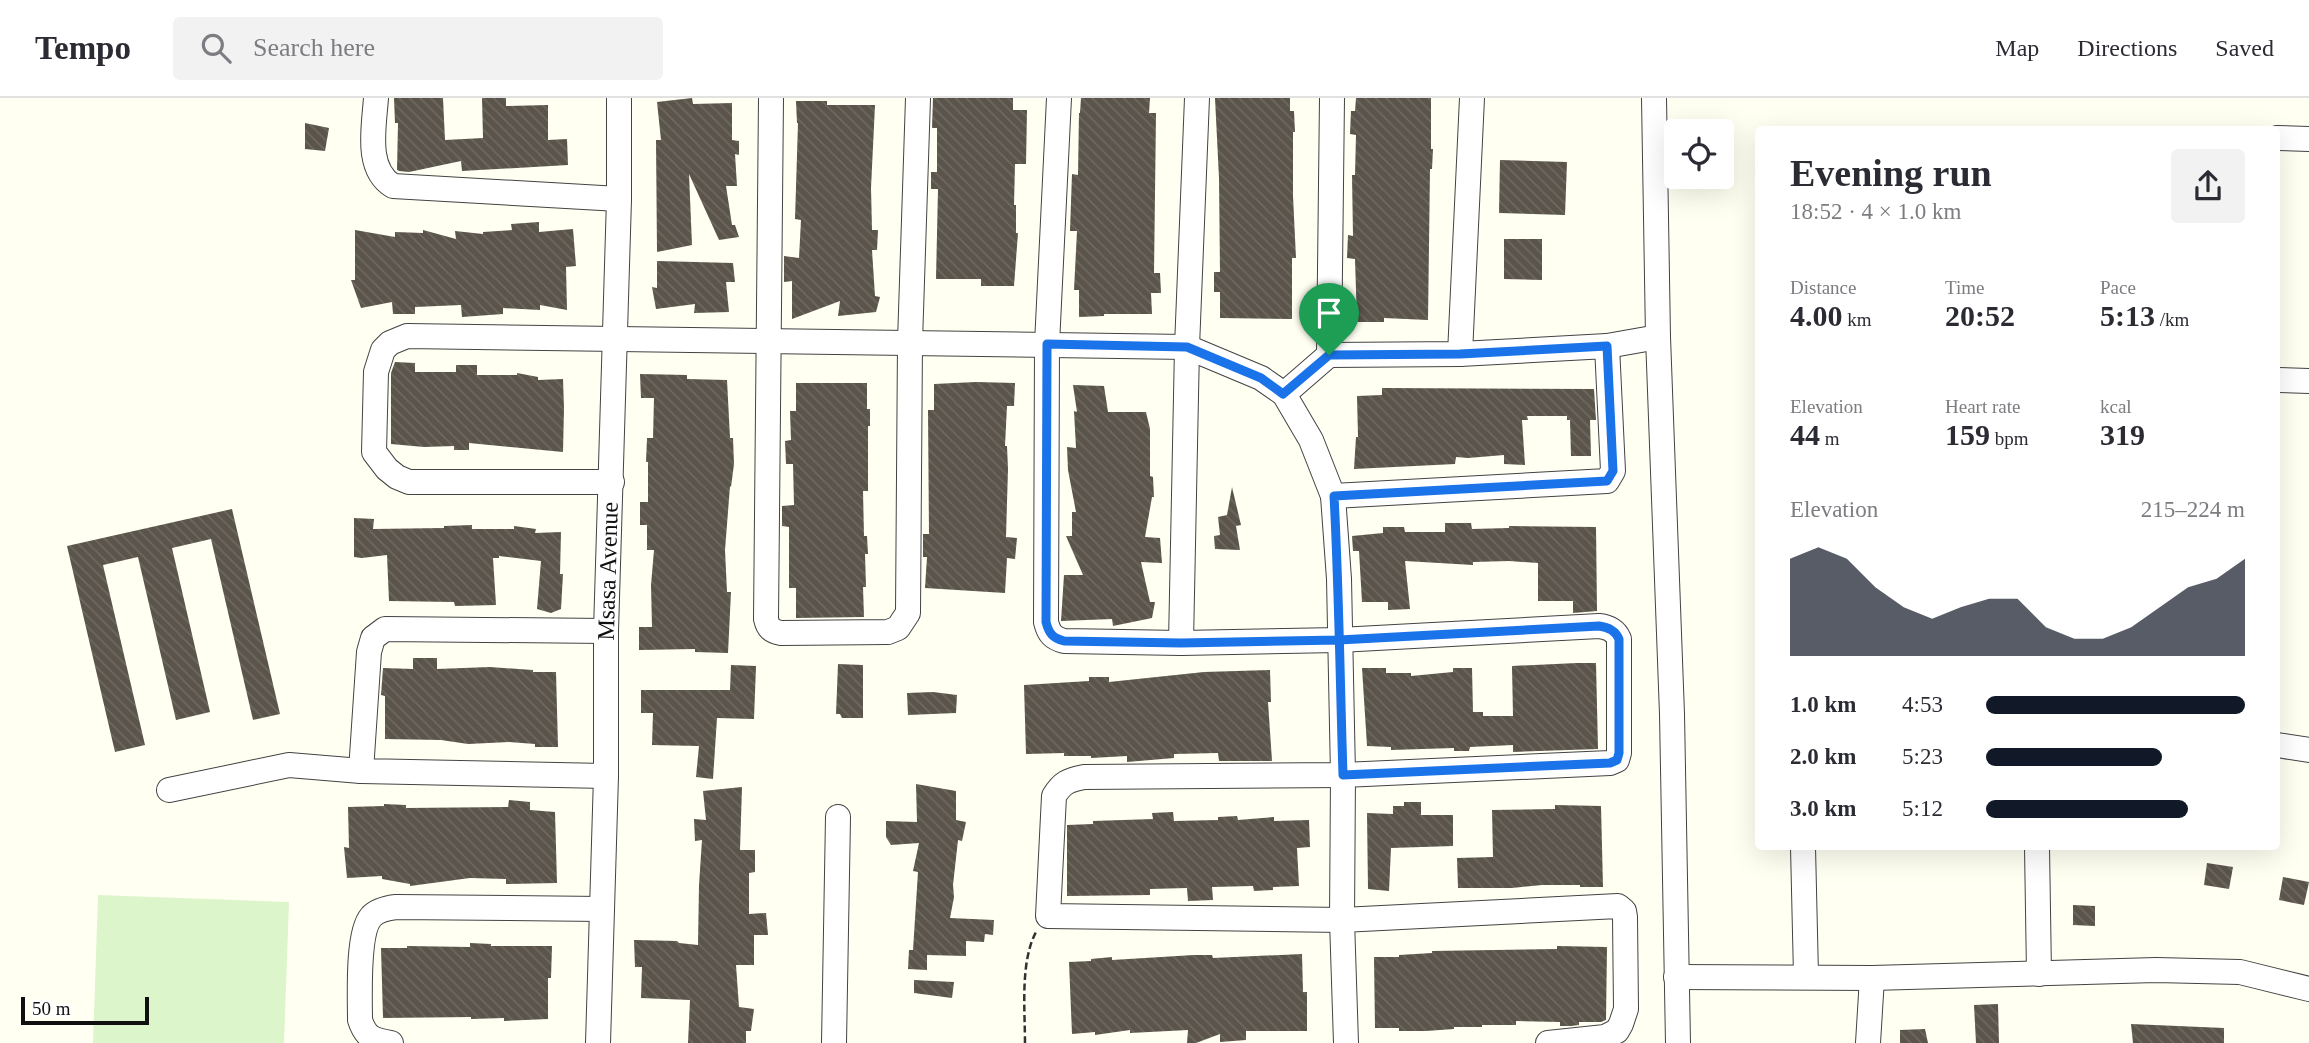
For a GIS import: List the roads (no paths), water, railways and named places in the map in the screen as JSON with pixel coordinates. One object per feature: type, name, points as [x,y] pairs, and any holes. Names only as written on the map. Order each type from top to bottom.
[{"type":"street","points":[[376,98],[375,165],[383,180],[393,186],[619,198]]},
{"type":"street","name":"Msasa Avenue","points":[[598,1043],[619,198],[619,98]]},
{"type":"street","points":[[771,98],[766,619],[767,626],[772,631],[781,633],[888,632],[898,628],[908,612],[910,342],[918,98]]},
{"type":"street","points":[[1059,98],[1047,344],[1046,622],[1049,631],[1055,638],[1064,641],[1181,643],[1339,640],[1599,626],[1613,630],[1619,639],[1619,753],[1614,762],[1343,775],[1071,779],[1061,784],[1054,796],[1048,916],[1342,920],[1618,906],[1624,911],[1625,930],[1626,1009],[1621,1024],[1617,1031],[1605,1037],[1548,1043]]},
{"type":"street","points":[[1181,643],[1187,347],[1197,98]]},
{"type":"street","points":[[1329,355],[1332,98]]},
{"type":"street","points":[[1460,354],[1472,98]]},
{"type":"street","points":[[1654,98],[1658,337],[1672,714],[1678,1043]]},
{"type":"street","points":[[2280,138],[2309,139]]},
{"type":"street","points":[[612,482],[409,482],[397,477],[374,452],[376,372],[383,350],[390,343],[407,336],[1187,347],[1261,378],[1283,394],[1311,440],[1334,496],[1339,579],[1343,775],[1342,920],[1346,1043]]},
{"type":"street","points":[[1283,394],[1329,355],[1460,354],[1607,346],[1658,337]]},
{"type":"street","points":[[1334,496],[1607,481],[1613,471],[1607,346]]},
{"type":"street","points":[[2280,380],[2309,381]]},
{"type":"street","points":[[360,771],[369,652],[373,638],[385,629],[607,631]]},
{"type":"street","points":[[2280,745],[2309,750]]},
{"type":"street","points":[[169,790],[289,765],[360,771],[606,776]]},
{"type":"street","points":[[834,1043],[838,817]]},
{"type":"street","points":[[1803,850],[1806,976]]},
{"type":"street","points":[[2036,850],[2039,974]]},
{"type":"street","points":[[391,1043],[371,1038],[364,1032],[360,1020],[362,936],[372,916],[384,909],[396,907],[602,909]]},
{"type":"street","points":[[1676,977],[1872,978],[2156,970],[2240,972],[2309,989]]},
{"type":"street","points":[[1868,1043],[1872,978]]}]
